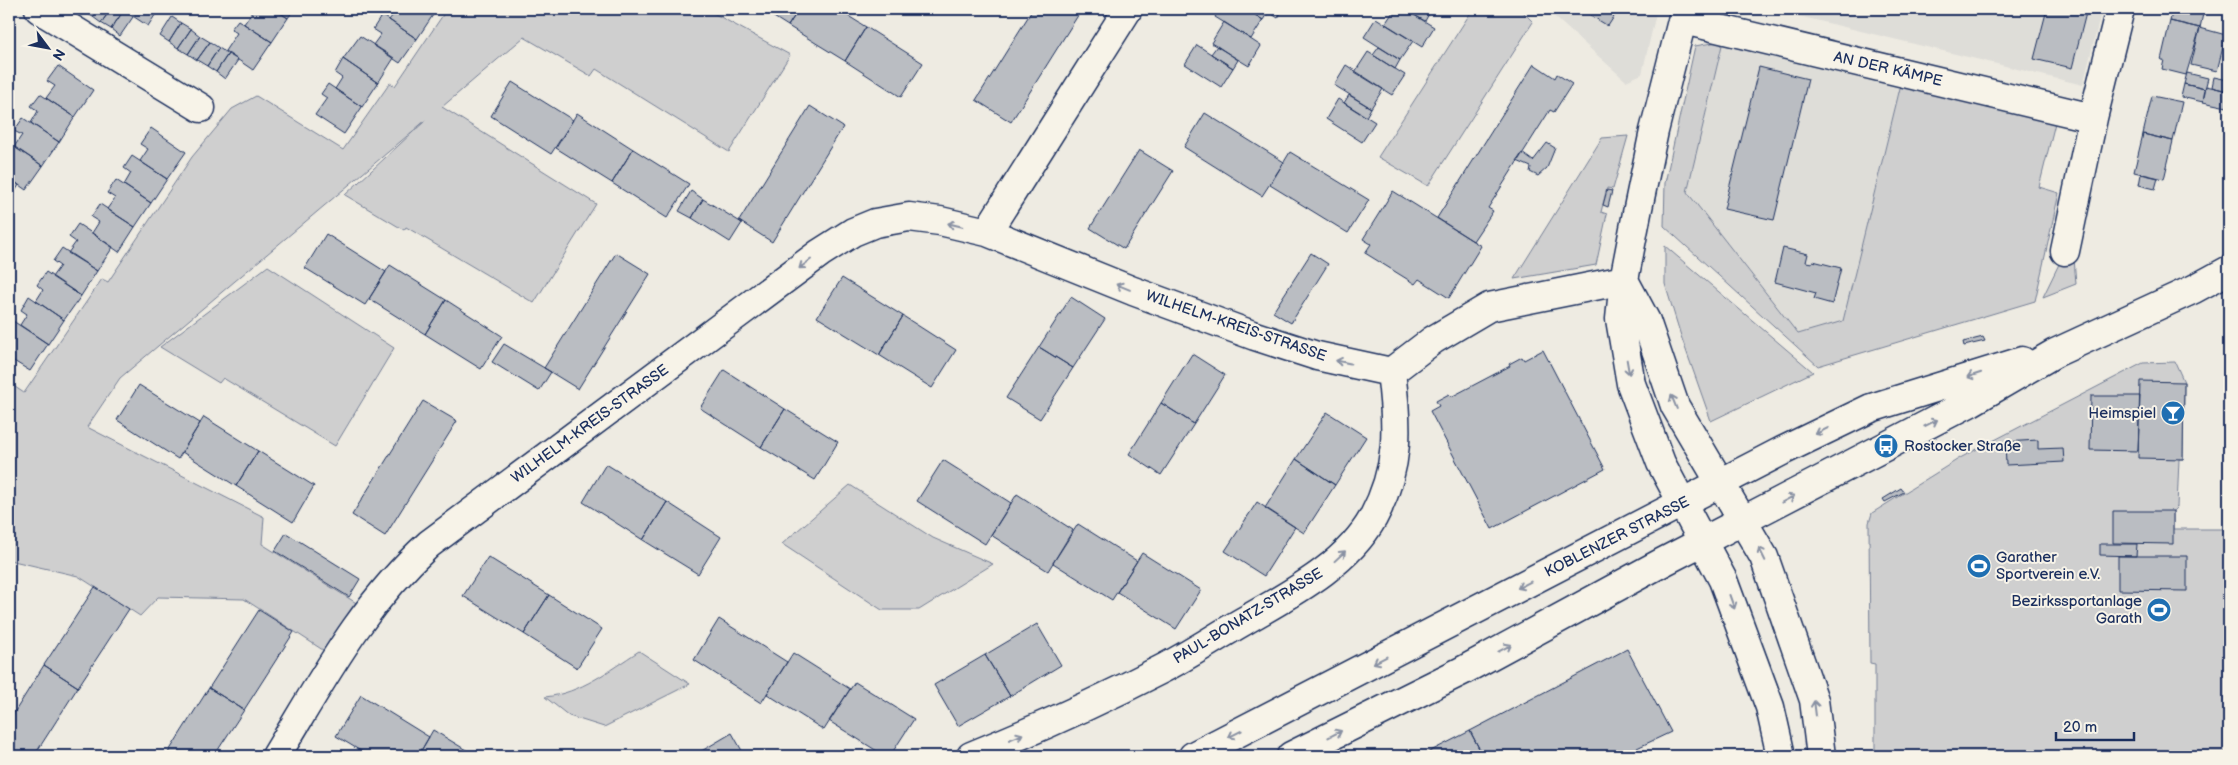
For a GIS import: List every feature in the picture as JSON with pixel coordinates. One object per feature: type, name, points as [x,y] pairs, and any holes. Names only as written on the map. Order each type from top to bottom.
[{"type":"street","points":[[39,9],[201,108]]},
{"type":"street","points":[[2065,251],[2093,118],[2120,9]]},
{"type":"street","points":[[987,232],[1123,11]]},
{"type":"street","points":[[1684,14],[1654,131],[1624,280],[1620,319],[1631,384],[1661,463],[1705,542],[1723,580],[1770,707],[1781,756]]},
{"type":"street","name":"AN DER KÄMPE","points":[[1684,14],[2093,118]]},
{"type":"street","name":"WILHELM-KREIS-STRASSE","points":[[284,754],[344,643],[392,580],[414,557],[562,444],[820,254],[853,232],[875,223],[909,217],[987,232],[1132,291],[1255,336],[1317,356],[1391,372]]},
{"type":"street","name":"KOBLENZER STRASSE","points":[[1291,756],[1462,671],[1971,402],[2055,353],[2194,289],[2229,270]]},
{"type":"street","points":[[1391,372],[1433,340],[1490,308],[1624,280]]},
{"type":"street","points":[[1624,280],[1646,322],[1674,406],[1764,557],[1814,700],[1821,756]]},
{"type":"street","name":"KOBLENZER STRASSE","points":[[1193,756],[1870,408],[1993,369],[2055,353]]},
{"type":"street","name":"PAUL-BONATZ-STRASSE","points":[[971,756],[1049,724],[1160,670],[1283,598],[1326,570],[1352,545],[1372,520],[1394,464],[1396,411],[1391,372]]},
{"type":"shaded area","points":[[447,9],[706,9],[790,55],[729,152],[596,69],[591,76],[524,37],[442,107],[596,204],[534,303],[406,227],[404,230],[345,195],[426,120],[120,378],[87,427],[264,517],[262,544],[358,604],[326,652],[244,599],[158,597],[140,616],[78,576],[9,560],[9,383],[24,393],[102,279],[108,282],[192,157],[232,109],[256,96],[343,150],[390,83],[395,86]]},
{"type":"shaded area","points":[[1473,9],[1520,9],[1533,22],[1428,186],[1378,157]]},
{"type":"shaded area","points":[[1546,9],[1657,9],[1642,74],[1626,81]]},
{"type":"shaded area","points":[[1770,9],[2102,9],[2083,85]]},
{"type":"shaded area","points":[[1723,41],[1901,84],[1843,322],[1798,334],[1687,192]]},
{"type":"shaded area","points":[[1723,41],[1687,192],[1798,334],[1843,321],[1901,84],[2055,123],[2039,187],[2059,193],[2035,301],[1818,366],[1664,226],[1665,183],[1695,46]]},
{"type":"shaded area","points":[[1628,136],[1613,189],[1607,188],[1601,212],[1607,214],[1596,265],[1514,279],[1602,138]]},
{"type":"shaded area","points":[[1665,246],[1813,372],[1711,421],[1665,284]]},
{"type":"shaded area","points":[[2074,258],[2076,284],[2043,297],[2061,260]]},
{"type":"shaded area","points":[[268,266],[394,348],[335,446],[223,378],[219,383],[160,347]]},
{"type":"shaded area","name":"Garather Sportverein e.V.","points":[[2175,362],[2184,382],[2183,459],[2179,459],[2177,507],[2173,511],[2173,529],[2229,529],[2229,756],[1875,756],[1875,664],[1870,663],[1869,523],[1872,513],[1960,458],[2143,363]]},
{"type":"shaded area","points":[[850,485],[933,538],[993,564],[919,610],[882,610],[782,544]]},
{"type":"shaded area","points":[[639,651],[690,684],[604,727],[569,716],[545,697],[558,695],[582,686]]},
{"type":"building","points":[[85,9],[98,9],[93,17],[83,11]]},
{"type":"building","points":[[98,9],[111,9],[101,23],[93,17]]},
{"type":"building","points":[[111,9],[124,10],[111,29],[101,23]]},
{"type":"building","points":[[122,9],[159,9],[148,26]]},
{"type":"building","points":[[246,9],[274,9],[288,18],[272,42],[244,24],[252,12]]},
{"type":"building","points":[[274,9],[294,9],[288,18]]},
{"type":"building","points":[[395,9],[424,9],[433,15],[417,39],[389,20],[397,10]]},
{"type":"building","points":[[424,9],[437,9],[433,15]]},
{"type":"building","points":[[761,9],[799,9],[788,26]]},
{"type":"building","points":[[799,9],[837,9],[866,27],[845,61],[788,26]]},
{"type":"building","points":[[1033,9],[1082,9],[1011,122],[976,100]]},
{"type":"building","points":[[1219,9],[1246,9],[1263,20],[1251,39],[1215,17]]},
{"type":"building","points":[[1246,9],[1264,9],[1268,12],[1263,20]]},
{"type":"building","points":[[1264,9],[1283,9],[1278,18]]},
{"type":"building","points":[[1395,9],[1404,9],[1434,27],[1422,47],[1385,24]]},
{"type":"building","points":[[1404,9],[1425,9],[1430,12],[1425,21]]},
{"type":"building","points":[[1590,9],[1619,9],[1608,26],[1587,13]]},
{"type":"building","points":[[2047,9],[2087,9],[2072,68],[2034,59]]},
{"type":"building","points":[[2173,9],[2204,9],[2200,28],[2170,21]]},
{"type":"building","points":[[124,10],[133,17],[120,36],[111,29]]},
{"type":"building","points":[[382,15],[417,39],[400,63],[373,45],[381,34],[373,29]]},
{"type":"building","points":[[172,17],[181,23],[169,42],[160,36]]},
{"type":"building","points":[[1376,18],[1413,41],[1400,60],[1364,37]]},
{"type":"building","points":[[238,20],[272,42],[253,70],[225,51],[237,33],[231,29]]},
{"type":"building","points":[[2170,21],[2200,28],[2186,75],[2162,69],[2164,60],[2161,60]]},
{"type":"building","points":[[1224,22],[1261,46],[1249,66],[1211,43]]},
{"type":"building","points":[[181,23],[191,29],[178,48],[169,42]]},
{"type":"building","points":[[866,27],[923,63],[901,97],[845,61]]},
{"type":"building","points":[[2200,28],[2226,35],[2217,71],[2191,65]]},
{"type":"building","points":[[191,29],[200,36],[188,54],[178,48]]},
{"type":"building","points":[[200,36],[210,42],[197,60],[188,54]]},
{"type":"building","points":[[360,36],[394,58],[378,83],[343,59]]},
{"type":"building","points":[[210,42],[219,48],[207,66],[197,60]]},
{"type":"building","points":[[1197,45],[1233,68],[1221,87],[1185,64]]},
{"type":"building","points":[[1217,46],[1238,60],[1233,68],[1211,54]]},
{"type":"building","points":[[1379,47],[1400,60],[1395,69],[1373,55]]},
{"type":"building","points":[[219,48],[228,54],[216,72],[207,66]]},
{"type":"building","points":[[1368,52],[1405,75],[1392,95],[1355,72]]},
{"type":"building","points":[[228,54],[238,60],[225,79],[216,72]]},
{"type":"building","points":[[343,59],[378,83],[362,107],[335,89],[342,78],[335,73]]},
{"type":"building","points":[[1534,64],[1555,78],[1557,74],[1572,84],[1554,112],[1550,110],[1488,208],[1493,211],[1473,241],[1437,218]]},
{"type":"building","points":[[1346,65],[1383,89],[1371,108],[1334,85]]},
{"type":"building","points":[[58,66],[93,90],[75,117],[46,98],[55,86],[47,81]]},
{"type":"building","points":[[1759,67],[1808,79],[1774,220],[1724,209]]},
{"type":"building","points":[[2187,73],[2208,78],[2205,89],[2184,84]]},
{"type":"building","points":[[2214,77],[2228,80],[2226,91],[2212,87]]},
{"type":"building","points":[[512,82],[573,120],[551,154],[491,116]]},
{"type":"building","points":[[328,84],[362,107],[344,134],[315,115],[327,98],[321,94]]},
{"type":"building","points":[[2184,84],[2205,89],[2203,102],[2181,97]]},
{"type":"building","points":[[2206,86],[2229,91],[2227,107],[2203,102]]},
{"type":"building","points":[[40,94],[75,117],[59,142],[31,123],[38,111],[31,106]]},
{"type":"building","points":[[1349,95],[1371,108],[1366,117],[1344,103]]},
{"type":"building","points":[[2152,96],[2182,102],[2173,141],[2143,134]]},
{"type":"building","points":[[1338,99],[1375,122],[1362,142],[1326,119]]},
{"type":"building","points":[[810,106],[843,127],[772,242],[739,221]]},
{"type":"building","points":[[577,113],[633,149],[612,183],[556,148]]},
{"type":"building","points":[[1205,113],[1284,162],[1262,196],[1184,147]]},
{"type":"building","points":[[23,118],[59,142],[43,166],[14,147],[22,135],[14,131]]},
{"type":"building","points":[[151,128],[186,152],[167,179],[140,161],[148,149],[140,144]]},
{"type":"building","points":[[2143,134],[2173,141],[2164,179],[2134,172]]},
{"type":"building","points":[[9,143],[43,166],[26,190],[9,178]]},
{"type":"building","points":[[1547,143],[1555,148],[1547,168],[1538,176],[1530,172],[1531,167],[1517,161],[1522,153],[1533,161]]},
{"type":"building","points":[[633,149],[689,184],[667,218],[612,183]]},
{"type":"building","points":[[1139,150],[1173,171],[1124,249],[1090,228]]},
{"type":"building","points":[[1290,152],[1369,200],[1348,233],[1270,185]]},
{"type":"building","points":[[132,156],[167,179],[151,203],[124,185],[131,173],[124,168]]},
{"type":"building","points":[[2141,174],[2158,178],[2155,189],[2139,185]]},
{"type":"building","points":[[9,178],[19,185],[9,201]]},
{"type":"building","points":[[116,180],[151,203],[135,227],[107,209],[115,198],[107,193]]},
{"type":"building","points":[[1607,190],[1612,191],[1608,207],[1603,205]]},
{"type":"building","points":[[691,191],[703,199],[692,218],[679,211]]},
{"type":"building","points":[[1393,191],[1481,246],[1449,298],[1419,279],[1415,284],[1365,253],[1371,244],[1363,239]]},
{"type":"building","points":[[703,199],[742,223],[730,242],[692,218]]},
{"type":"building","points":[[100,204],[135,227],[119,252],[92,233],[99,222],[91,217]]},
{"type":"building","points":[[78,224],[113,247],[97,271],[68,253],[76,242],[69,237]]},
{"type":"building","points":[[326,234],[386,272],[365,305],[305,268]]},
{"type":"building","points":[[62,248],[97,271],[81,296],[52,277],[60,266],[53,261]]},
{"type":"building","points":[[1783,248],[1808,254],[1806,262],[1812,263],[1813,261],[1841,268],[1832,304],[1814,299],[1816,293],[1775,282]]},
{"type":"building","points":[[616,253],[650,274],[578,389],[544,368]]},
{"type":"building","points":[[1311,253],[1328,264],[1291,323],[1273,312]]},
{"type":"building","points":[[390,265],[446,300],[425,334],[369,299]]},
{"type":"building","points":[[46,272],[81,296],[64,320],[36,301],[43,290],[37,285]]},
{"type":"building","points":[[842,278],[903,316],[879,355],[817,317]]},
{"type":"building","points":[[29,296],[64,320],[48,344],[20,325],[27,314],[21,310]]},
{"type":"building","points":[[1071,297],[1105,319],[1073,368],[1039,347]]},
{"type":"building","points":[[446,300],[502,336],[481,369],[425,334]]},
{"type":"building","points":[[903,316],[956,350],[932,388],[879,355]]},
{"type":"building","points":[[13,321],[48,344],[30,371],[9,358],[9,339],[12,335],[9,333],[9,327]]},
{"type":"building","points":[[1983,337],[1985,341],[1964,346],[1963,342]]},
{"type":"building","points":[[504,344],[551,372],[539,391],[492,362]]},
{"type":"building","points":[[1039,347],[1073,368],[1040,419],[1006,398]]},
{"type":"building","points":[[1543,350],[1605,469],[1492,529],[1430,411],[1439,406],[1436,401],[1449,394],[1451,397],[1510,366],[1509,364],[1522,357],[1524,360]]},
{"type":"building","points":[[1192,354],[1225,375],[1194,424],[1161,403]]},
{"type":"building","points":[[724,370],[785,409],[761,447],[700,408]]},
{"type":"building","points":[[2140,381],[2184,382],[2183,459],[2138,458]]},
{"type":"building","points":[[139,385],[200,423],[178,459],[117,420]]},
{"type":"building","points":[[2091,396],[2140,396],[2138,451],[2090,450]]},
{"type":"building","points":[[423,401],[457,421],[385,536],[352,515]]},
{"type":"building","points":[[1161,403],[1194,424],[1161,475],[1129,454]]},
{"type":"building","points":[[785,409],[838,442],[815,480],[761,447]]},
{"type":"building","points":[[1327,412],[1366,437],[1335,485],[1296,459]]},
{"type":"building","points":[[204,417],[258,451],[236,486],[182,452]]},
{"type":"building","points":[[2038,440],[2038,449],[2063,448],[2064,462],[2006,465],[2005,442]]},
{"type":"building","points":[[258,451],[314,486],[293,522],[236,486]]},
{"type":"building","points":[[1296,459],[1335,485],[1304,533],[1265,508]]},
{"type":"building","points":[[943,460],[1011,503],[985,544],[917,501]]},
{"type":"building","points":[[606,464],[667,502],[643,540],[583,502]]},
{"type":"building","points":[[1901,488],[1904,492],[1885,502],[1883,499]]},
{"type":"building","points":[[1017,494],[1073,530],[1048,571],[991,535]]},
{"type":"building","points":[[667,502],[721,537],[698,574],[643,540]]},
{"type":"building","points":[[1257,502],[1295,527],[1264,576],[1225,551]]},
{"type":"building","points":[[2113,511],[2173,511],[2173,544],[2113,543]]},
{"type":"building","points":[[1078,524],[1137,561],[1112,600],[1053,563]]},
{"type":"building","points":[[286,533],[360,579],[349,597],[275,551]]},
{"type":"building","points":[[2100,544],[2137,544],[2136,556],[2100,555]]},
{"type":"building","points":[[1142,553],[1201,590],[1176,629],[1117,592]]},
{"type":"building","points":[[2118,556],[2187,556],[2187,591],[2118,590]]},
{"type":"building","points":[[488,557],[549,595],[524,634],[463,596]]},
{"type":"building","points":[[95,587],[129,609],[78,687],[44,665]]},
{"type":"building","points":[[549,595],[602,629],[577,668],[524,634]]},
{"type":"building","points":[[259,610],[294,632],[244,710],[209,688]]},
{"type":"building","points":[[719,619],[787,662],[761,703],[694,660]]},
{"type":"building","points":[[1037,624],[1061,665],[1010,696],[985,655]]},
{"type":"building","points":[[1627,649],[1671,732],[1620,756],[1483,756],[1470,731]]},
{"type":"building","points":[[793,653],[850,689],[824,730],[767,694]]},
{"type":"building","points":[[985,655],[1010,696],[958,726],[934,685]]},
{"type":"building","points":[[44,665],[78,687],[34,756],[16,756],[9,751],[9,721]]},
{"type":"building","points":[[855,682],[914,719],[890,756],[885,756],[829,721]]},
{"type":"building","points":[[209,688],[244,710],[214,756],[166,756]]},
{"type":"building","points":[[361,695],[429,737],[418,756],[369,756],[336,736]]},
{"type":"building","points":[[433,730],[476,756],[418,756]]},
{"type":"building","points":[[1470,731],[1481,752],[1472,756],[1421,756]]},
{"type":"building","points":[[732,733],[745,756],[693,756]]},
{"type":"place","name":"Heimspiel","points":[[2173,413]]},
{"type":"place","name":"Rostocker Straße","points":[[1886,446]]},
{"type":"place","name":"Garather Sportverein e.V.","points":[[1979,566]]},
{"type":"place","name":"Bezirkssportanlage Garath","points":[[2159,610]]}]
